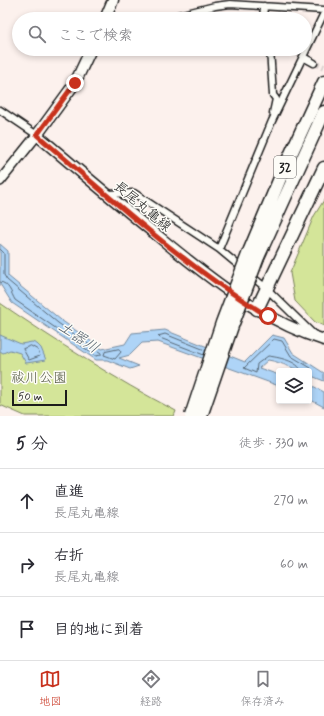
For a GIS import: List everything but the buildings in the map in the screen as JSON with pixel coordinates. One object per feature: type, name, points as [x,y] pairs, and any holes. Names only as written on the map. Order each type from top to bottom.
[{"type":"highway","name":"32","points":[[201,416],[283,171],[323,87]]},
{"type":"highway","name":"32","points":[[191,416],[222,323],[324,112]]},
{"type":"highway","points":[[257,309],[324,168]]},
{"type":"main road","points":[[108,12],[113,0]]},
{"type":"main road","points":[[0,181],[37,135],[75,83],[88,56]]},
{"type":"main road","name":"長尾丸亀線","points":[[37,135],[197,269],[257,309],[295,330],[320,339]]},
{"type":"street","points":[[191,12],[230,4],[324,10]]},
{"type":"street","points":[[264,6],[264,12]]},
{"type":"street","points":[[312,39],[324,14]]},
{"type":"street","points":[[270,56],[273,94],[276,99],[272,121]]},
{"type":"street","points":[[219,249],[272,121],[303,57],[314,63]]},
{"type":"street","points":[[0,110],[37,135]]},
{"type":"street","points":[[107,194],[134,193],[219,249],[267,288],[320,339]]},
{"type":"green space","points":[[324,200],[324,326],[315,322],[295,301],[290,273],[314,216]]},
{"type":"green space","name":"祓川公園","points":[[0,303],[86,360],[176,411],[174,416],[25,416],[0,405]]},
{"type":"water","name":"土器川","points":[[0,244],[8,251],[8,276],[61,320],[102,349],[125,344],[132,333],[165,330],[245,362],[272,335],[284,338],[293,353],[324,373],[324,381],[312,376],[312,368],[293,368],[268,360],[259,368],[276,374],[276,385],[158,342],[142,343],[130,355],[119,358],[139,366],[130,369],[107,360],[96,360],[12,303],[0,284]]},
{"type":"water","points":[[0,335],[21,344],[32,342],[37,344],[41,348],[46,360],[26,363],[20,353],[10,350],[3,353],[0,351]]},
{"type":"water","points":[[312,386],[324,392],[324,407],[312,401]]},
{"type":"tunnel","points":[[314,63],[324,67]]},
{"type":"route","points":[[75,83],[37,135],[197,269],[268,316]]}]
